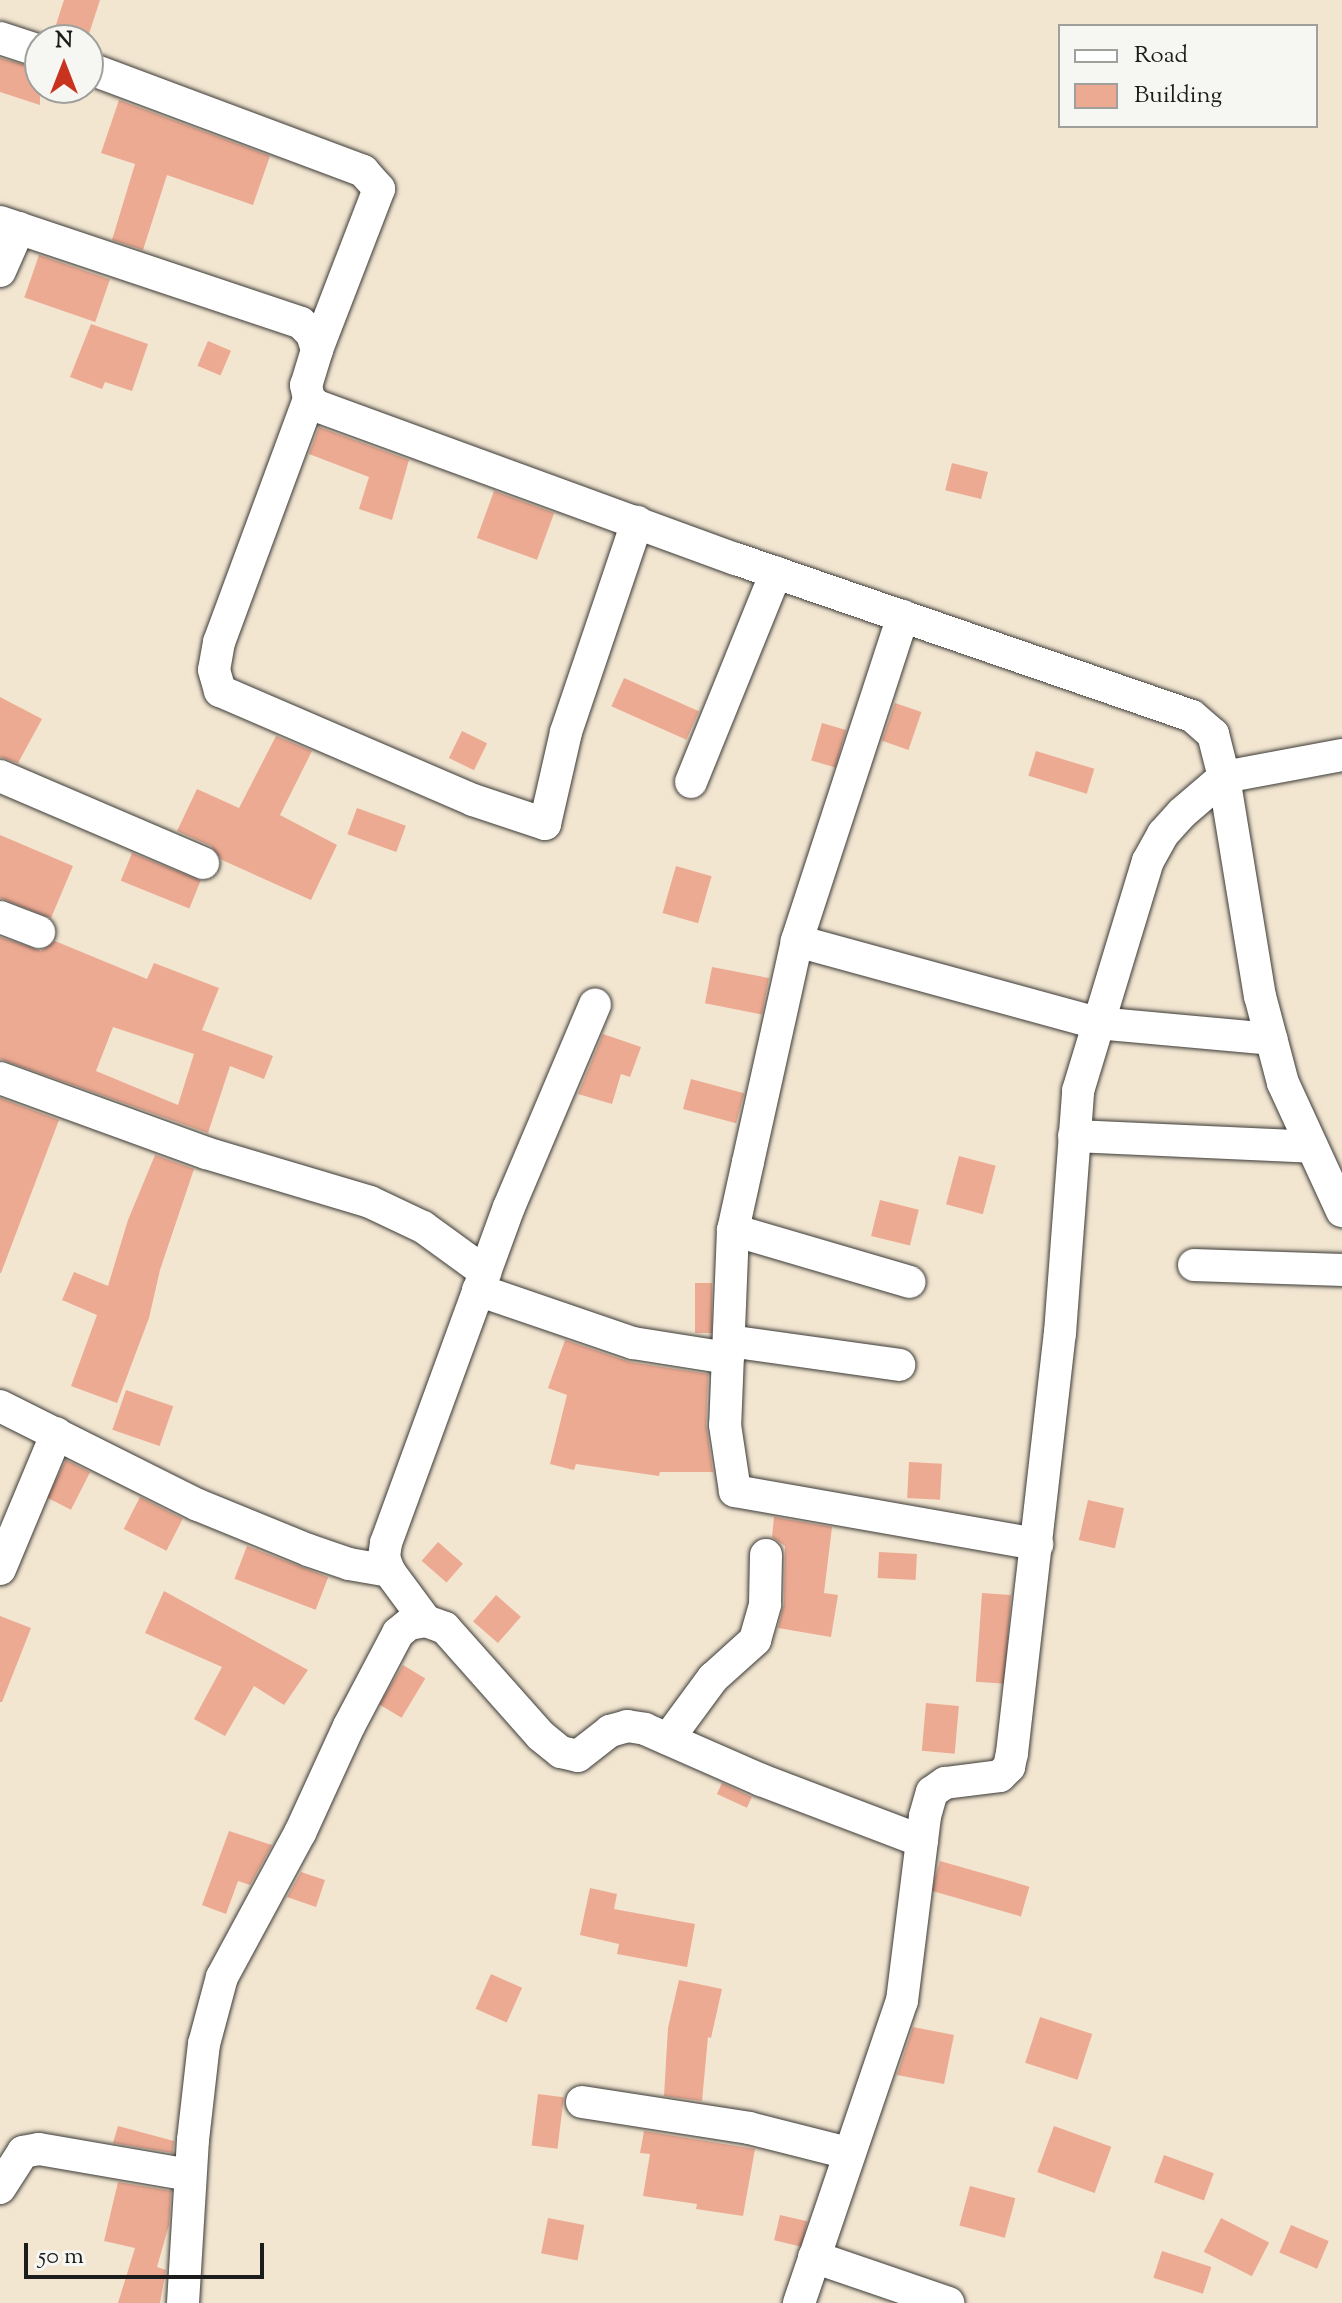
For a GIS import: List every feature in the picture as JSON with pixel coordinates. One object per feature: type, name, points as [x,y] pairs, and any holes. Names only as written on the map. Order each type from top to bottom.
[{"type":"street","points":[[0,38],[24,46]]},
{"type":"street","points":[[104,74],[363,171],[379,189],[317,350],[306,385],[309,399],[219,642],[214,670],[220,691],[473,800],[545,824],[566,732],[637,522]]},
{"type":"street","points":[[0,271],[9,225],[301,323],[312,334],[317,350]]},
{"type":"street","points":[[309,399],[317,406],[776,573],[1192,716],[1213,734],[1232,776],[1244,911],[1271,1039],[1283,1083],[1342,1211]]},
{"type":"street","points":[[691,782],[776,573]]},
{"type":"street","points":[[903,616],[797,941],[733,1230],[725,1425],[735,1491],[1037,1544]]},
{"type":"street","points":[[799,2303],[902,2001],[922,1841],[932,1792],[945,1783],[1000,1776],[1009,1767],[1060,1333],[1078,1091],[1096,1023],[1148,861],[1172,823],[1232,776],[1342,755]]},
{"type":"street","points":[[0,776],[203,863]]},
{"type":"street","points":[[0,917],[39,932]]},
{"type":"street","points":[[797,941],[1096,1023],[1271,1039]]},
{"type":"street","points":[[426,1621],[389,1571],[384,1557],[386,1543],[482,1281],[595,1004]]},
{"type":"street","points":[[3,1088],[370,1202],[423,1227],[482,1281],[633,1343],[899,1365]]},
{"type":"street","points":[[1074,1136],[1312,1147]]},
{"type":"street","points":[[733,1230],[910,1282]]},
{"type":"street","points":[[1194,1265],[1342,1270]]},
{"type":"street","points":[[0,1406],[198,1505],[308,1550],[349,1564],[389,1571]]},
{"type":"street","points":[[0,1569],[57,1433]]},
{"type":"street","points":[[668,1739],[713,1678],[755,1640],[765,1604],[766,1555]]},
{"type":"street","points":[[183,2303],[190,2175],[204,2044],[222,1977],[300,1833],[398,1633],[409,1624],[426,1621],[445,1628],[541,1736],[561,1752],[578,1756],[610,1731],[627,1726],[668,1739],[761,1780],[922,1841]]},
{"type":"street","points":[[582,2102],[734,2125],[848,2153]]},
{"type":"street","points":[[0,2188],[23,2152],[39,2149],[190,2175]]},
{"type":"street","points":[[814,2257],[948,2303]]},
{"type":"building","points":[[64,0],[100,0],[92,24],[56,24]]},
{"type":"building","points":[[0,58],[24,65],[24,100],[0,92]]},
{"type":"building","points":[[119,100],[270,156],[253,205],[167,175],[143,250],[112,240],[135,164],[101,153]]},
{"type":"building","points":[[39,255],[110,279],[95,322],[24,298]]},
{"type":"building","points":[[91,324],[148,344],[132,391],[105,382],[102,389],[70,377]]},
{"type":"building","points":[[208,341],[231,351],[220,376],[197,366]]},
{"type":"building","points":[[319,427],[409,460],[392,520],[359,509],[369,477],[309,454]]},
{"type":"building","points":[[952,463],[988,472],[981,499],[945,490]]},
{"type":"building","points":[[494,491],[554,513],[537,560],[477,538]]},
{"type":"building","points":[[624,678],[699,711],[686,740],[611,706]]},
{"type":"building","points":[[0,697],[42,719],[18,763],[0,757]]},
{"type":"building","points":[[895,703],[921,712],[908,750],[882,741]]},
{"type":"building","points":[[822,723],[846,730],[835,767],[811,760]]},
{"type":"building","points":[[462,731],[487,743],[474,770],[449,758]]},
{"type":"building","points":[[276,736],[312,751],[280,815],[337,845],[311,900],[222,860],[211,846],[177,831],[197,789],[239,808]]},
{"type":"building","points":[[1036,751],[1094,769],[1087,794],[1028,776]]},
{"type":"building","points":[[357,808],[406,826],[396,852],[347,834]]},
{"type":"building","points":[[0,835],[73,866],[51,918],[0,898]]},
{"type":"building","points":[[132,853],[201,881],[189,909],[121,881]]},
{"type":"building","points":[[676,866],[712,876],[698,923],[662,913]]},
{"type":"building","points":[[0,937],[41,951],[55,941],[147,979],[154,963],[219,988],[202,1030],[273,1056],[264,1079],[230,1066],[208,1133],[0,1059]],"holes":[[[113,1027],[194,1054],[178,1105],[96,1071]]]},
{"type":"building","points":[[712,967],[769,978],[762,1014],[705,1003]]},
{"type":"building","points":[[603,1034],[641,1047],[630,1077],[621,1074],[612,1104],[578,1094]]},
{"type":"building","points":[[691,1079],[744,1093],[736,1123],[683,1109]]},
{"type":"building","points":[[0,1098],[59,1120],[1,1273],[0,1273]]},
{"type":"building","points":[[155,1155],[194,1169],[160,1270],[149,1318],[117,1403],[71,1386],[97,1315],[62,1300],[74,1272],[108,1286],[128,1220]]},
{"type":"building","points":[[959,1156],[996,1166],[983,1214],[946,1204]]},
{"type":"building","points":[[880,1200],[919,1210],[910,1246],[871,1236]]},
{"type":"building","points":[[695,1283],[712,1283],[712,1333],[695,1333]]},
{"type":"building","points":[[565,1340],[630,1362],[708,1374],[706,1424],[713,1472],[660,1472],[659,1476],[576,1464],[574,1470],[550,1464],[567,1395],[548,1388]]},
{"type":"building","points":[[126,1390],[173,1406],[160,1446],[112,1430]]},
{"type":"building","points":[[66,1460],[90,1472],[71,1510],[47,1497]]},
{"type":"building","points":[[909,1462],[942,1464],[940,1500],[907,1498]]},
{"type":"building","points":[[140,1497],[183,1519],[166,1551],[124,1529]]},
{"type":"building","points":[[1088,1500],[1124,1508],[1115,1548],[1079,1540]]},
{"type":"building","points":[[774,1517],[832,1527],[824,1593],[838,1595],[831,1637],[778,1628],[784,1604],[785,1546],[772,1537]]},
{"type":"building","points":[[438,1542],[463,1564],[447,1583],[422,1561]]},
{"type":"building","points":[[247,1546],[328,1577],[316,1610],[234,1579]]},
{"type":"building","points":[[879,1552],[917,1554],[916,1580],[878,1578]]},
{"type":"building","points":[[164,1591],[308,1670],[284,1705],[254,1686],[225,1736],[194,1719],[222,1667],[145,1633]]},
{"type":"building","points":[[982,1593],[1011,1595],[1005,1684],[976,1682]]},
{"type":"building","points":[[496,1595],[521,1617],[498,1643],[473,1621]]},
{"type":"building","points":[[0,1616],[31,1628],[2,1702],[0,1702]]},
{"type":"building","points":[[403,1665],[425,1678],[402,1718],[379,1704]]},
{"type":"building","points":[[926,1703],[959,1706],[955,1754],[922,1751]]},
{"type":"building","points":[[722,1783],[752,1797],[747,1808],[717,1794]]},
{"type":"building","points":[[229,1831],[272,1845],[250,1885],[238,1881],[226,1914],[202,1905]]},
{"type":"building","points":[[940,1861],[1029,1887],[1021,1916],[931,1891]]},
{"type":"building","points":[[301,1872],[325,1880],[316,1907],[287,1897]]},
{"type":"building","points":[[590,1888],[617,1894],[614,1909],[695,1924],[687,1967],[617,1954],[619,1944],[580,1935]]},
{"type":"building","points":[[491,1974],[522,1988],[507,2023],[476,2009]]},
{"type":"building","points":[[679,1980],[722,1989],[711,2038],[708,2037],[702,2101],[664,2096],[668,2028]]},
{"type":"building","points":[[1040,2017],[1092,2034],[1077,2080],[1025,2063]]},
{"type":"building","points":[[913,2027],[954,2035],[944,2084],[897,2075]]},
{"type":"building","points":[[538,2094],[564,2097],[557,2149],[532,2146]]},
{"type":"building","points":[[118,2126],[174,2141],[173,2153],[113,2143]]},
{"type":"building","points":[[1054,2126],[1111,2147],[1095,2193],[1037,2172]]},
{"type":"building","points":[[644,2131],[755,2149],[743,2216],[696,2209],[697,2204],[643,2196],[650,2154],[640,2153]]},
{"type":"building","points":[[1164,2155],[1214,2173],[1204,2200],[1154,2182]]},
{"type":"building","points":[[118,2182],[171,2191],[169,2225],[157,2267],[166,2270],[160,2303],[118,2303],[135,2248],[104,2241]]},
{"type":"building","points":[[970,2186],[1015,2198],[1005,2238],[959,2226]]},
{"type":"building","points":[[780,2215],[807,2221],[801,2247],[774,2240]]},
{"type":"building","points":[[548,2218],[584,2225],[577,2260],[541,2253]]},
{"type":"building","points":[[1221,2218],[1269,2243],[1252,2276],[1204,2252]]},
{"type":"building","points":[[1291,2225],[1329,2241],[1317,2269],[1279,2253]]},
{"type":"building","points":[[1162,2251],[1211,2267],[1203,2294],[1153,2278]]}]
